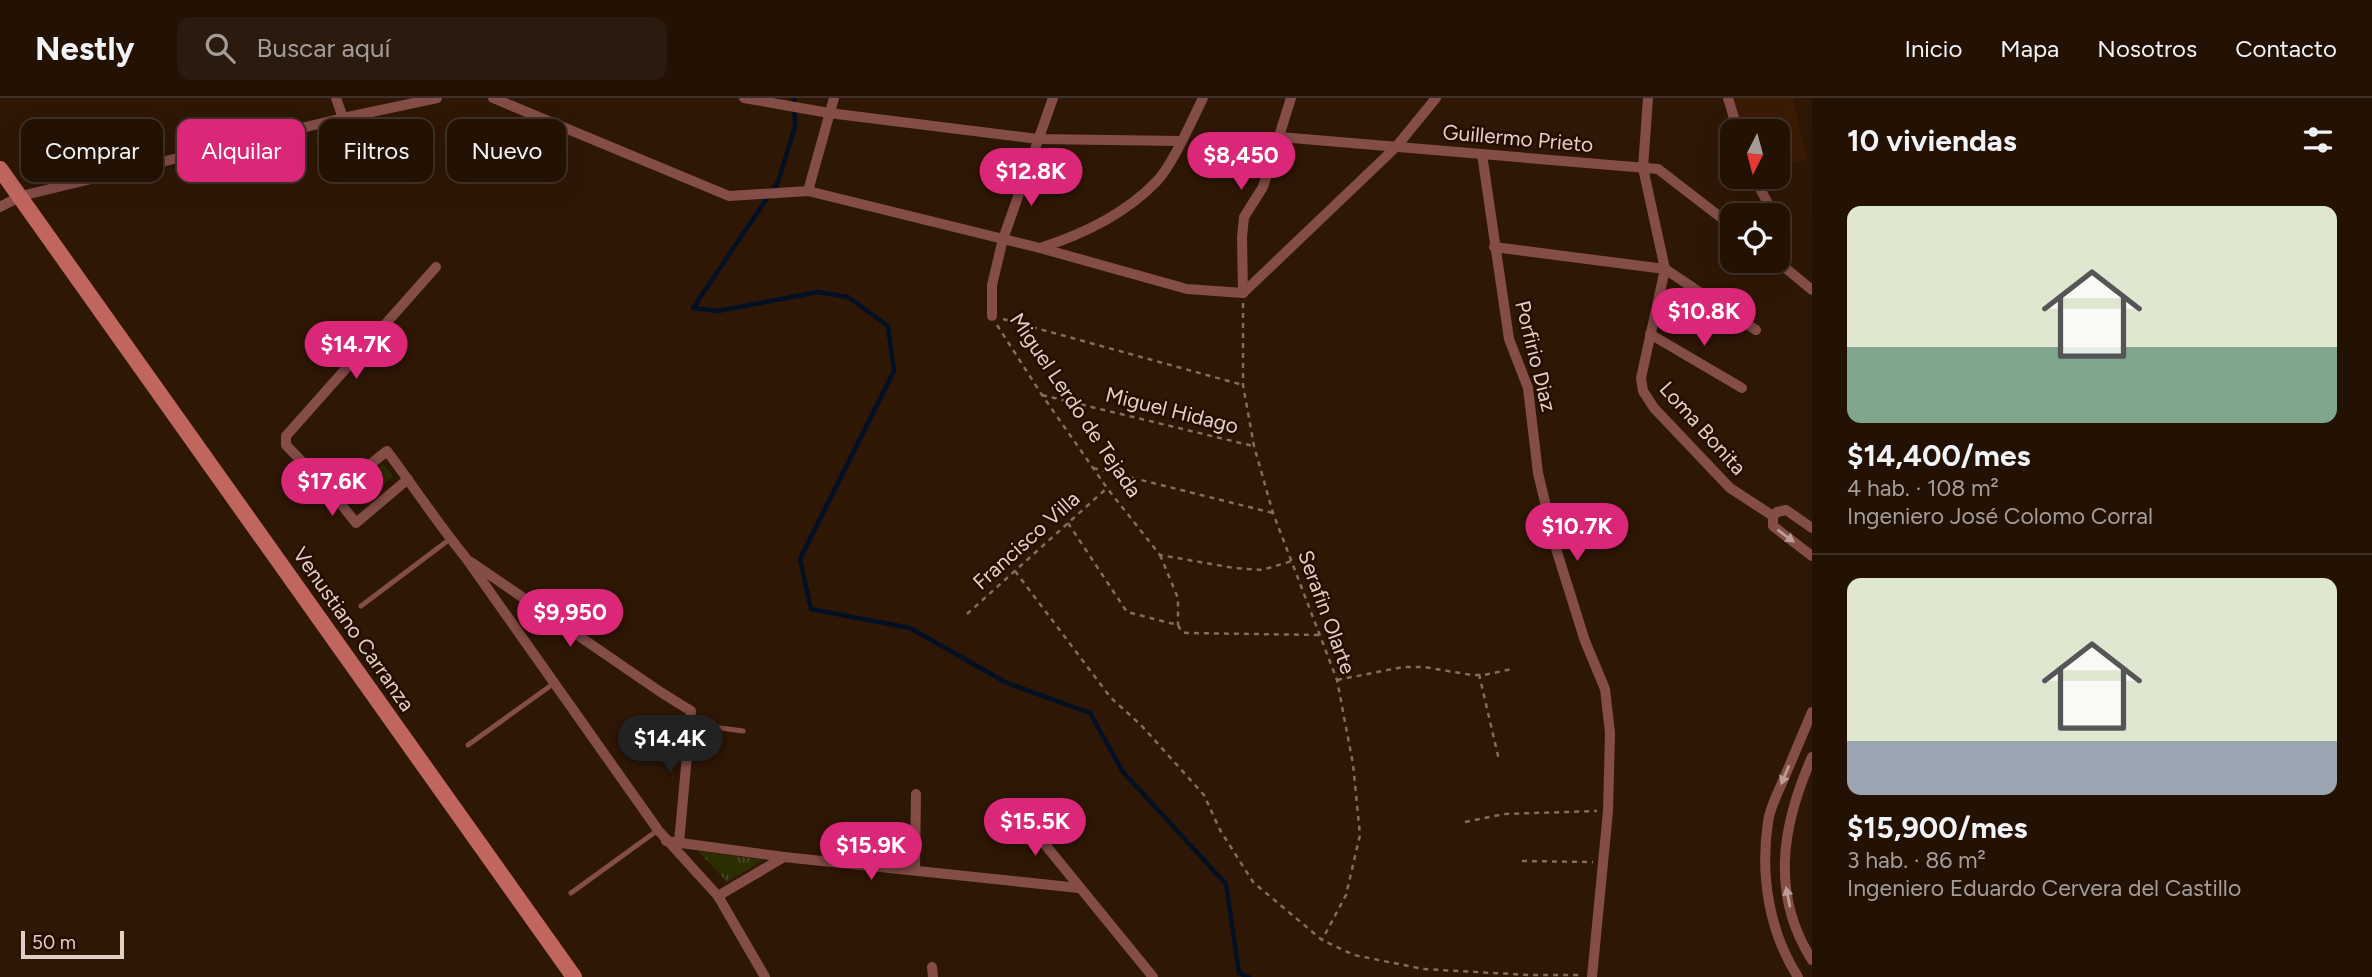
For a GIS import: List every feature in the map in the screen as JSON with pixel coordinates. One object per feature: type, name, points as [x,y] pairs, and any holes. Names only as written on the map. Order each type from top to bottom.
[{"type":"main road","name":"Venustiano Carranza","points":[[0,169],[575,977]]},
{"type":"street","points":[[336,98],[343,118]]},
{"type":"street","points":[[0,207],[21,196],[437,98]]},
{"type":"street","points":[[493,98],[729,196],[808,191],[1040,248],[1187,289],[1243,293],[1396,147],[1436,98]]},
{"type":"street","points":[[744,98],[829,113],[1038,139],[1181,141]]},
{"type":"street","points":[[808,191],[834,98]]},
{"type":"street","name":"Miguel Lerdo de Tejada","points":[[992,316],[992,285],[1003,239],[1053,98]]},
{"type":"street","points":[[1040,248],[1074,237],[1129,205],[1158,181],[1203,98]]},
{"type":"street","points":[[1243,293],[1244,216],[1263,187],[1291,98]]},
{"type":"street","name":"Loma Bonita","points":[[1648,98],[1643,169],[1665,269],[1641,378],[1643,391],[1654,408],[1730,488],[1773,516]]},
{"type":"street","points":[[1728,98],[1734,119]]},
{"type":"street","name":"Guillermo Prieto","points":[[1280,136],[1658,169],[1720,217]]},
{"type":"street","name":"Porfirio Diaz","points":[[1482,154],[1509,339],[1528,388],[1538,473],[1557,552],[1585,641],[1605,690],[1610,733],[1608,811],[1592,976]]},
{"type":"street","points":[[1494,247],[1665,269],[1756,330]]},
{"type":"street","points":[[408,479],[356,523],[286,445],[286,436],[436,267]]},
{"type":"street","points":[[1790,271],[1812,290]]},
{"type":"street","points":[[1650,334],[1742,388]]},
{"type":"street","points":[[332,494],[387,452],[466,558],[666,841],[718,896],[765,977]]},
{"type":"street","name":"Loma Bonita","points":[[1773,516],[1786,510],[1812,528]]},
{"type":"street","name":"Loma Bonita","points":[[1773,516],[1773,526],[1812,555]]},
{"type":"street","points":[[466,558],[691,711],[679,843]]},
{"type":"street","points":[[1798,977],[1779,939],[1767,898],[1768,822],[1812,712]]},
{"type":"street","points":[[1812,757],[1798,788],[1788,825],[1784,876],[1794,925],[1812,960]]},
{"type":"street","points":[[915,870],[916,794]]},
{"type":"street","points":[[1016,808],[1153,977]]},
{"type":"street","points":[[666,841],[784,857],[1079,888]]},
{"type":"street","points":[[718,896],[784,857]]},
{"type":"lane","points":[[361,606],[450,539]]},
{"type":"lane","points":[[468,745],[553,684]]},
{"type":"lane","points":[[690,724],[743,731]]},
{"type":"lane","points":[[571,893],[658,830]]},
{"type":"path","name":"Serafin Olarte","points":[[1243,293],[1242,385],[1254,446],[1273,513],[1337,680],[1353,764],[1360,835],[1346,895],[1322,940]]},
{"type":"path","points":[[992,316],[1242,385]]},
{"type":"path","name":"Miguel Lerdo de Tejada","points":[[992,316],[1003,337],[1107,488],[1160,555],[1178,598],[1178,625]]},
{"type":"path","name":"Miguel Hidago","points":[[1042,395],[1254,446]]},
{"type":"path","name":"Francisco Villa","points":[[1093,468],[1273,513]]},
{"type":"path","name":"Francisco Villa","points":[[967,614],[1107,488]]},
{"type":"path","points":[[1068,523],[1127,612],[1178,625],[1181,631],[1186,633],[1320,635]]},
{"type":"path","points":[[1160,555],[1262,570],[1292,561]]},
{"type":"path","points":[[1015,571],[1111,698],[1141,724],[1204,795],[1220,830],[1254,882],[1322,940],[1354,956],[1423,969],[1592,976]]},
{"type":"path","points":[[1337,680],[1403,667],[1479,674],[1512,668]]},
{"type":"path","points":[[1479,674],[1499,760]]},
{"type":"path","points":[[1465,822],[1504,814],[1608,811]]},
{"type":"path","points":[[1522,861],[1604,862]]},
{"type":"shaded area","points":[[1733,98],[1793,98],[1807,160],[1790,164],[1790,119],[1740,119]]},
{"type":"green space","points":[[383,464],[393,476],[355,506],[347,493]]},
{"type":"green space","points":[[698,851],[764,860],[727,882]]},
{"type":"waterway","points":[[794,98],[795,127],[778,182],[693,308],[718,311],[818,292],[848,297],[888,326],[894,371],[800,559],[811,609],[910,628],[1007,683],[1090,713],[1123,772],[1226,884],[1239,973],[1249,977]]}]
